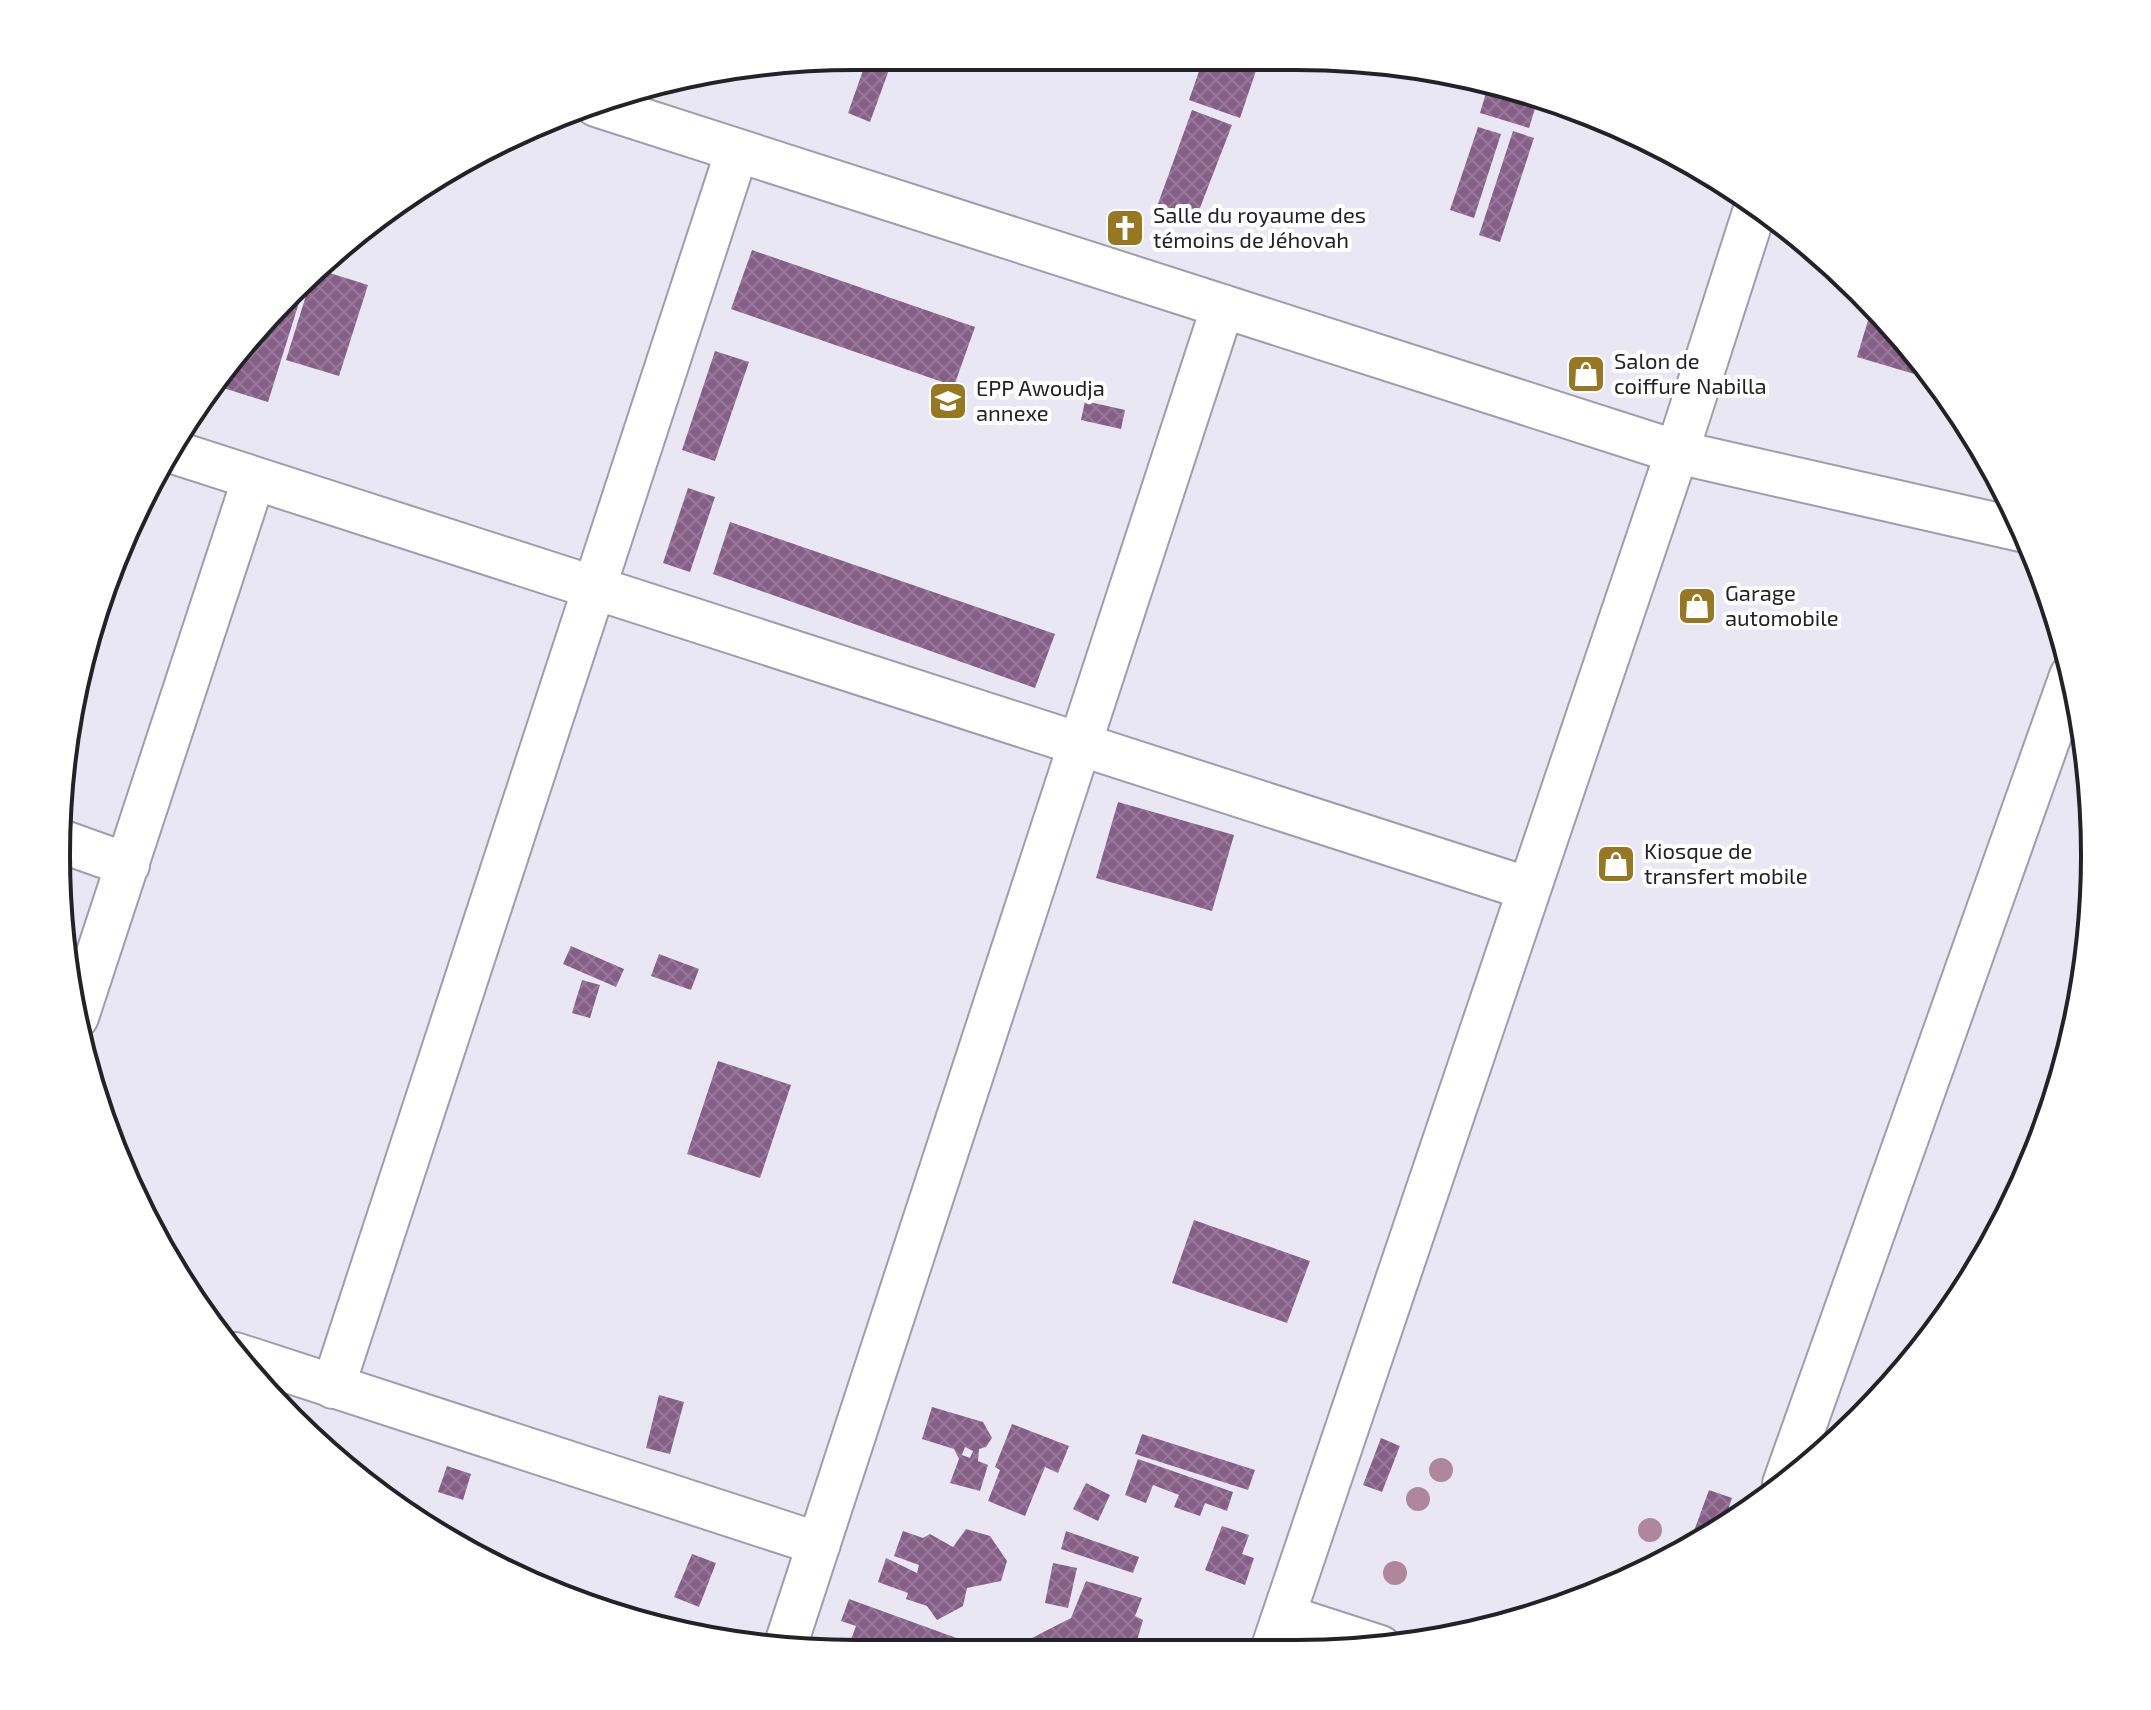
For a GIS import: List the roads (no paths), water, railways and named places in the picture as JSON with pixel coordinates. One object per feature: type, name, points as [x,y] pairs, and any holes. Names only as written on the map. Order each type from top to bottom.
[{"type":"street","points":[[610,110],[1677,452],[2009,527]]},
{"type":"street","points":[[333,1387],[737,151]]},
{"type":"street","points":[[1318,1639],[1277,1634],[1677,452],[1753,217]]},
{"type":"street","points":[[788,1636],[1223,306]]},
{"type":"street","points":[[180,454],[1529,889]]},
{"type":"street","points":[[83,998],[254,478]]},
{"type":"street","points":[[1791,1464],[2064,695]]},
{"type":"street","points":[[70,844],[128,865]]},
{"type":"street","points":[[255,1361],[819,1544]]},
{"type":"place","name":"Salle du royaume des témoins de Jéhovah","points":[[1125,228]]},
{"type":"place","name":"Salon de coiffure Nabilla","points":[[1586,374]]},
{"type":"place","name":"EPP Awoudja annexe","points":[[948,401]]},
{"type":"place","name":"Garage automobile","points":[[1697,606]]},
{"type":"place","name":"Kiosque de transfert mobile","points":[[1616,864]]}]
